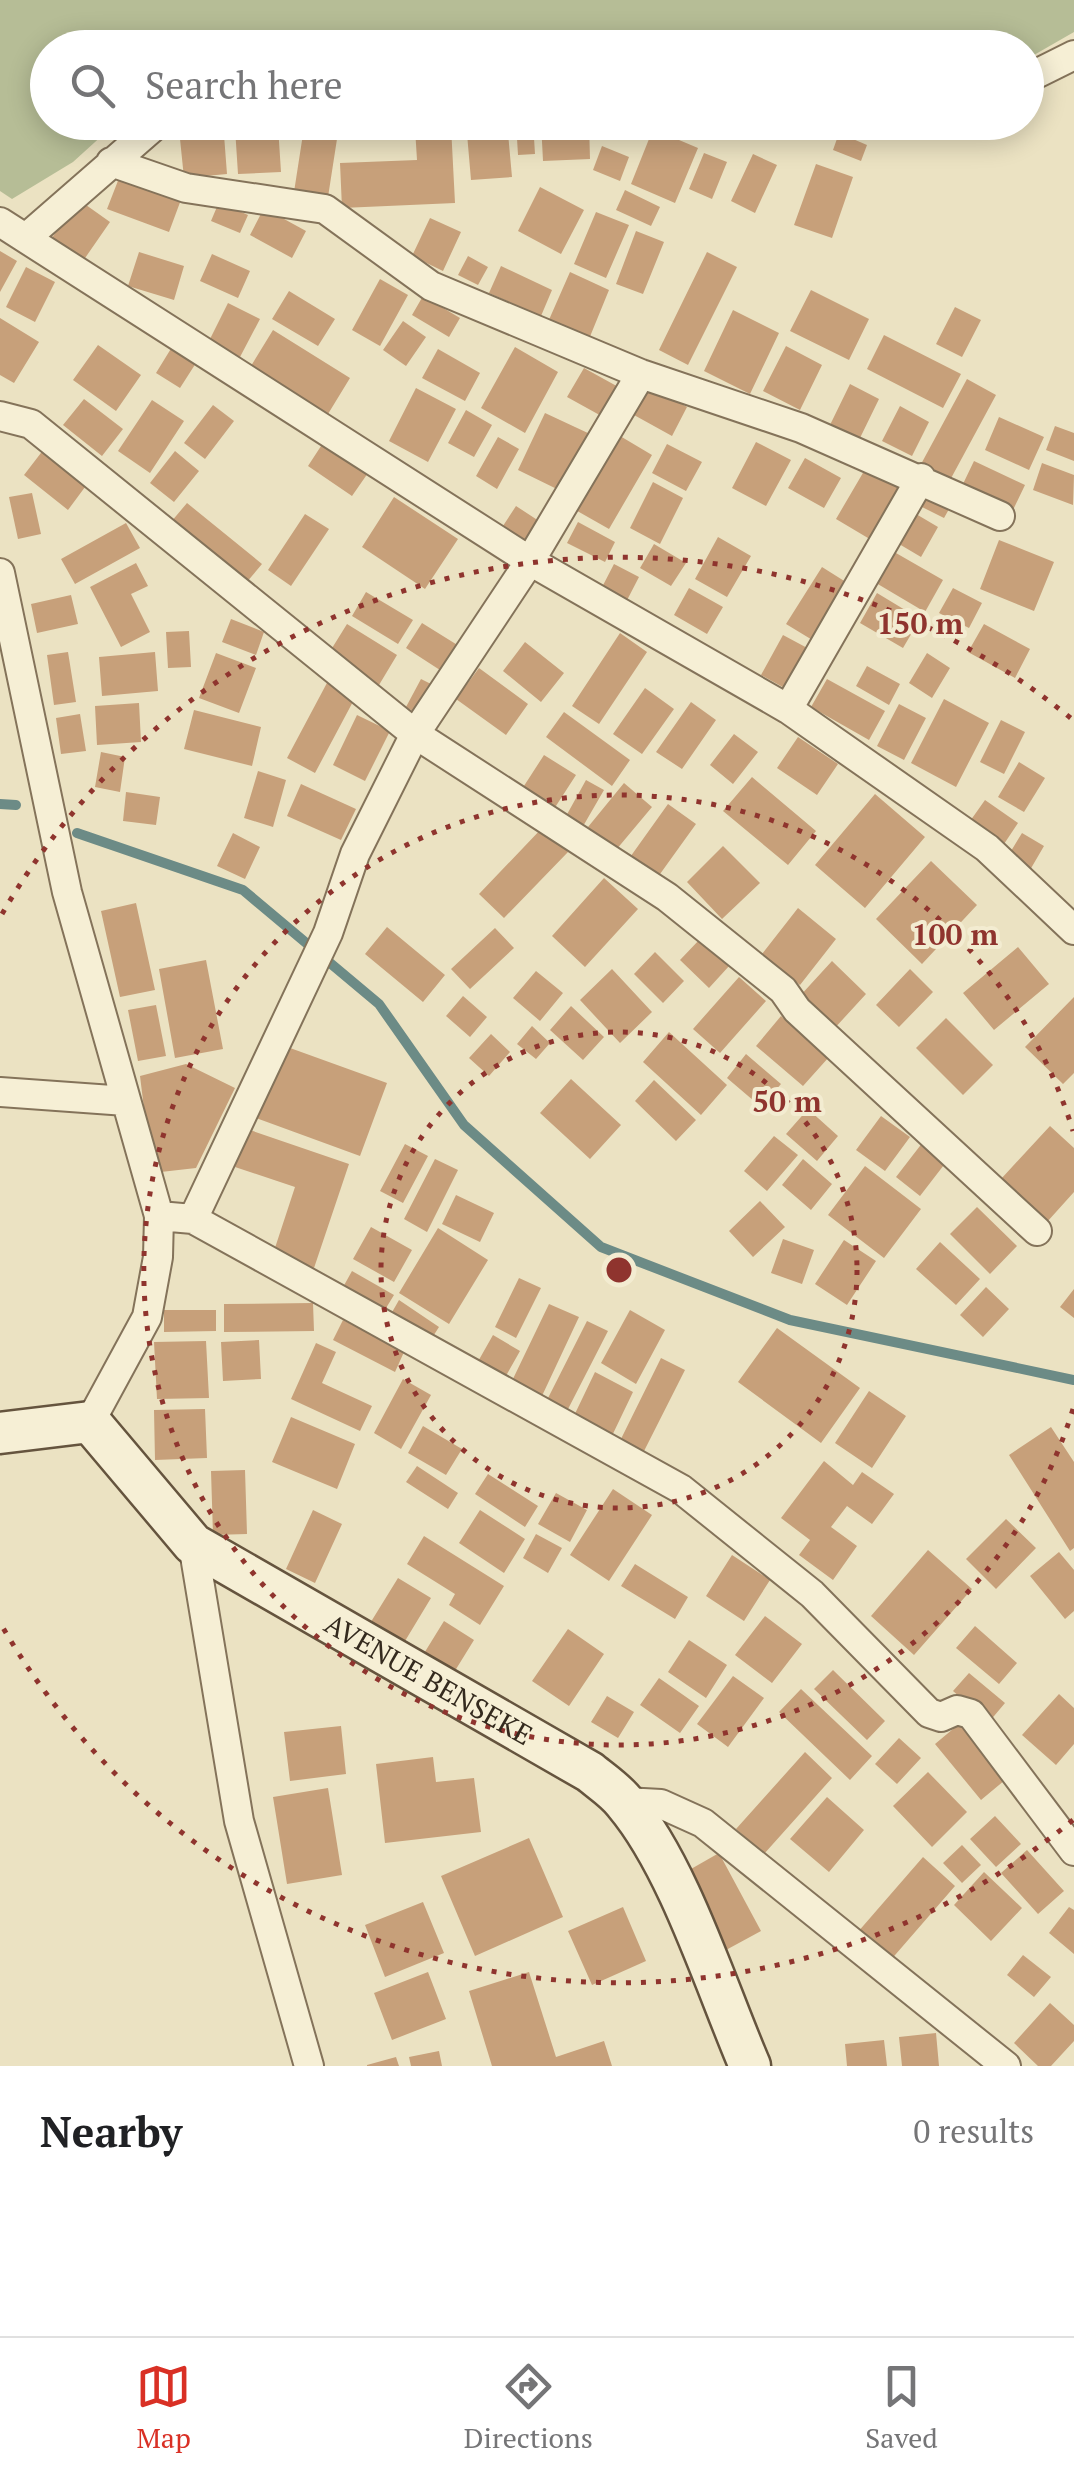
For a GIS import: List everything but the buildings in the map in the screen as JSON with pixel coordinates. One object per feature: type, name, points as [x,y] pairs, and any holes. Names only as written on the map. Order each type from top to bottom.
[{"type":"street","points":[[1044,71],[1074,55]]},
{"type":"street","points":[[27,237],[138,140]]},
{"type":"street","points":[[112,162],[186,188],[325,209],[430,286],[640,374],[801,428],[922,478],[1000,516]]},
{"type":"street","points":[[0,222],[530,562],[788,710],[987,848],[1074,930]]},
{"type":"street","points":[[192,1219],[328,933],[355,854],[415,734],[530,562],[640,374]]},
{"type":"street","points":[[0,416],[31,424],[415,734],[668,896],[783,990],[797,1010],[1037,1231]]},
{"type":"street","points":[[788,710],[922,478]]},
{"type":"street","points":[[0,573],[67,892],[159,1216],[158,1256],[147,1317],[90,1422],[0,1433]]},
{"type":"street","points":[[0,1092],[126,1102]]},
{"type":"street","points":[[159,1216],[192,1219],[681,1489],[812,1594],[929,1714],[941,1717],[958,1710],[971,1714],[1074,1850]]},
{"type":"street","name":"AVENUE BENSEKE","points":[[90,1422],[193,1544],[552,1747],[625,1802],[673,1886],[750,2066]]},
{"type":"street","points":[[193,1544],[239,1821],[308,2066]]},
{"type":"street","points":[[625,1802],[661,1804],[703,1822],[1006,2066]]},
{"type":"green space","points":[[0,0],[1074,0],[1074,32],[1044,49],[1044,30],[30,30],[30,140],[97,140],[73,162],[12,199],[0,191]]},
{"type":"waterway","points":[[0,804],[16,805]]},
{"type":"waterway","points":[[77,833],[243,890],[379,1004],[464,1125],[601,1247],[790,1320],[1074,1380]]}]
